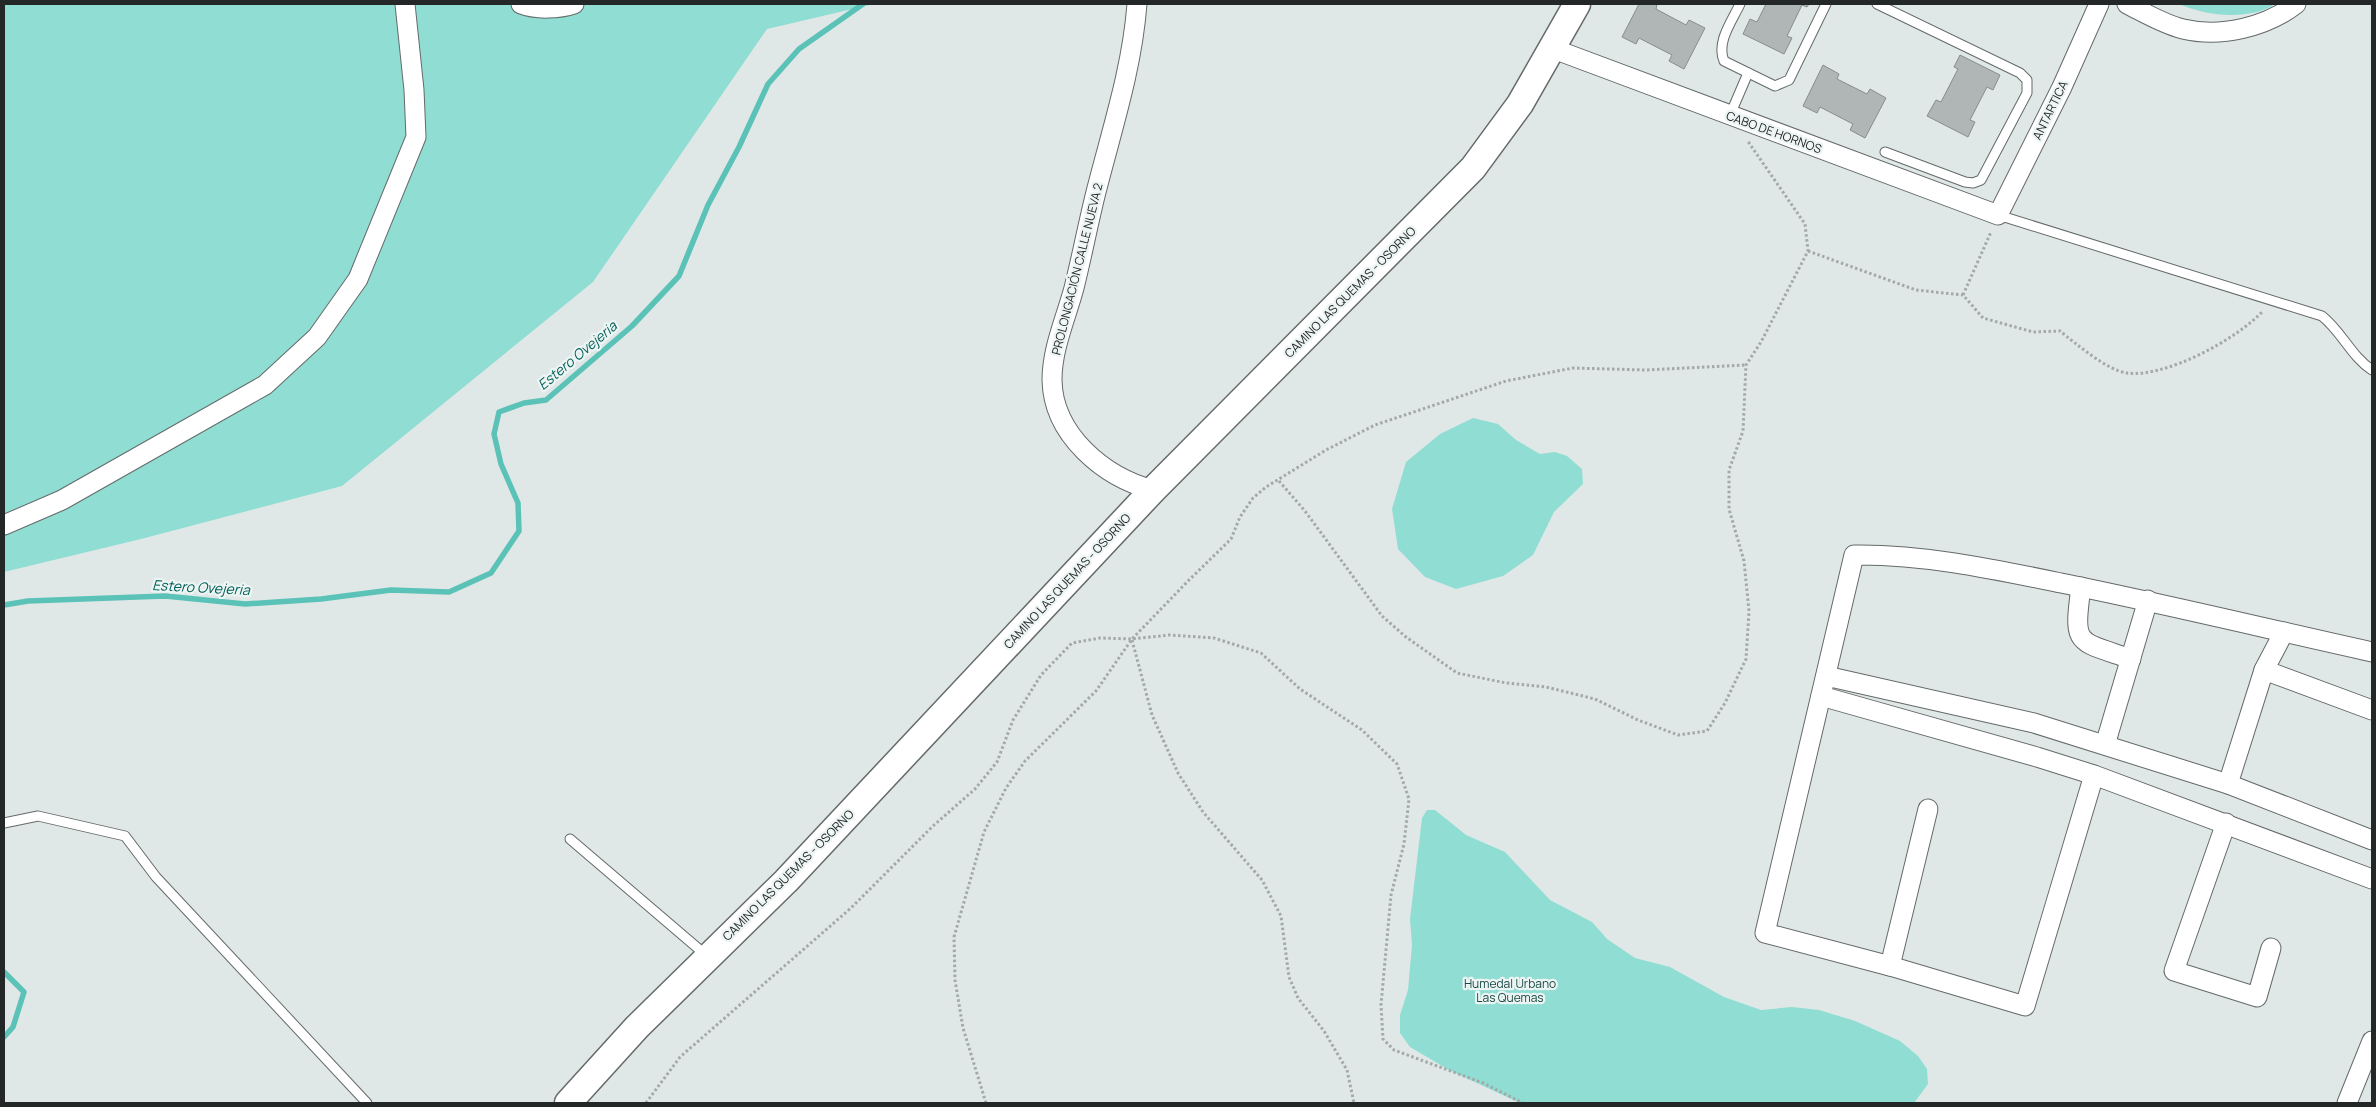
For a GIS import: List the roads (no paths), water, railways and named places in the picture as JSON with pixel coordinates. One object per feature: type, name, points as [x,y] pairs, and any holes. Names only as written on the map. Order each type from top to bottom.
[{"type":"main road","name":"CAMINO LAS QUEMAS - OSORNO","points":[[568,1103],[637,1027],[707,956],[793,874],[1152,490],[1473,168],[1520,104],[1577,4]]},
{"type":"street","points":[[4,525],[62,500],[265,385],[317,337],[358,279],[416,137],[414,90],[405,4]]},
{"type":"street","points":[[521,4],[563,8],[574,4]]},
{"type":"street","name":"PROLONGACIÓN CALLE NUEVA 2","points":[[1136,4],[1134,36],[1120,108],[1096,192],[1073,289],[1058,339],[1052,380],[1060,412],[1076,440],[1087,453],[1117,476],[1152,490]]},
{"type":"street","name":"ANTARTICA","points":[[1998,215],[2062,86],[2099,4]]},
{"type":"street","points":[[2127,4],[2176,26],[2208,32],[2234,30],[2260,23],[2274,18],[2296,4]]},
{"type":"street","name":"CABO DE HORNOS","points":[[1551,48],[1998,215]]},
{"type":"street","points":[[2094,775],[2025,1006],[1890,966],[1765,933],[1854,555],[1895,554],[2081,587],[2148,600],[2372,652]]},
{"type":"street","points":[[2081,587],[2076,624],[2080,637],[2089,644],[2131,659]]},
{"type":"street","points":[[2105,746],[2148,600]]},
{"type":"street","points":[[2228,784],[2264,670],[2284,632]]},
{"type":"street","points":[[2264,670],[2372,710]]},
{"type":"street","points":[[1826,676],[2034,723],[2228,784],[2372,840]]},
{"type":"street","points":[[1821,696],[2094,775],[2372,879]]},
{"type":"street","points":[[1890,966],[1928,809]]},
{"type":"street","points":[[2226,823],[2174,971],[2258,998],[2272,948]]},
{"type":"street","points":[[2347,1103],[2370,1054]]},
{"type":"lane","points":[[1740,4],[1721,45],[1721,53],[1724,60],[1775,86],[1789,80],[1826,4]]},
{"type":"lane","points":[[1877,4],[2020,73],[2027,80],[2027,93],[1981,180],[1973,183],[1965,182],[1885,152]]},
{"type":"lane","points":[[1730,115],[1748,73]]},
{"type":"lane","points":[[1998,215],[2322,316],[2334,326],[2361,362],[2372,370]]},
{"type":"lane","points":[[4,823],[38,816],[125,836],[156,877],[367,1103]]},
{"type":"lane","points":[[570,839],[707,956]]},
{"type":"waterway","name":"Estero Ovejeria","points":[[4,605],[28,601],[165,596],[245,604],[321,599],[391,590],[449,592],[491,573],[519,531],[518,503],[501,464],[494,434],[499,412],[524,403],[546,400],[632,326],[679,276],[708,205],[739,147],[768,84],[799,49],[863,4]]},
{"type":"waterway","name":"Estero Ovejeria","points":[[4,972],[24,992],[13,1027],[4,1037]]},
{"type":"park label","name":"Humedal Urbano Las Quemas","points":[[1510,990]]}]
